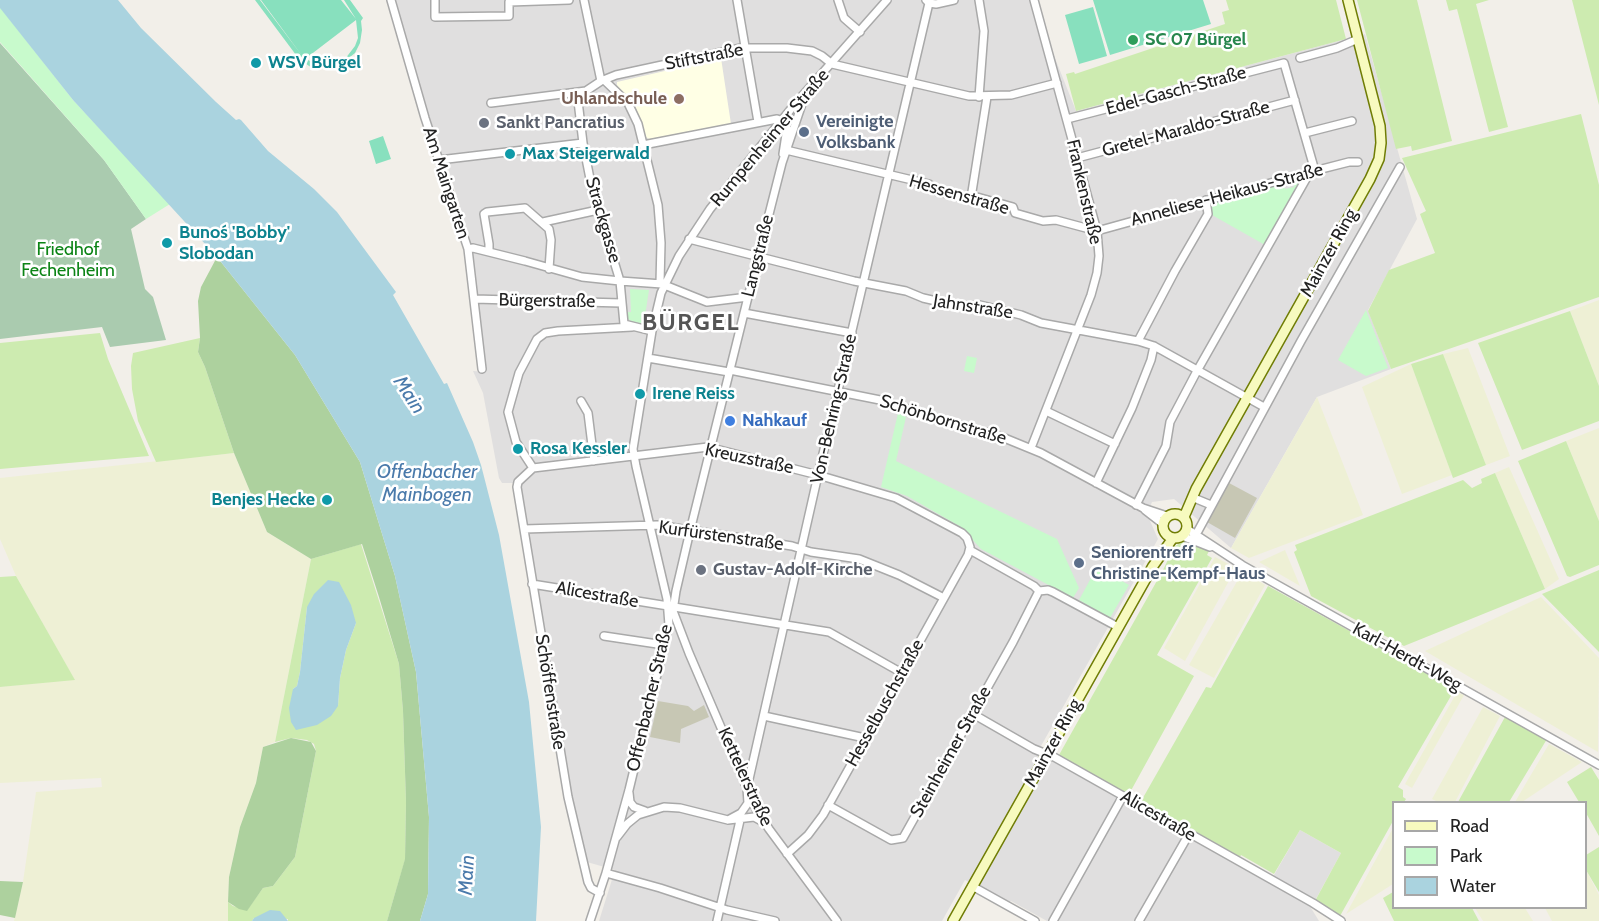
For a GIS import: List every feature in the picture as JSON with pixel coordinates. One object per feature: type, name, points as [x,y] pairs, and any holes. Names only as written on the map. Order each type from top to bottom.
[{"type":"street","name":"Am Maingarten","points":[[391,0],[468,249],[482,369]]},
{"type":"street","points":[[435,0],[435,17],[509,16],[509,2],[569,0]]},
{"type":"street","points":[[584,0],[602,80],[632,108],[643,145],[658,205],[662,284]]},
{"type":"street","points":[[737,0],[758,122]]},
{"type":"street","points":[[838,0],[844,18],[860,32]]},
{"type":"street","name":"Rumpenheimer Straße","points":[[662,284],[710,209],[782,120],[887,0]]},
{"type":"street","points":[[927,2],[954,0]]},
{"type":"street","points":[[971,198],[983,97],[984,31],[979,0]]},
{"type":"street","name":"Frankenstraße","points":[[1030,448],[1094,286],[1098,268],[1096,231],[1034,0]]},
{"type":"street","name":"Mainzer Ring","points":[[1181,515],[1195,494],[1379,159],[1380,126],[1348,0]]},
{"type":"street","name":"Von-Behring-Straße","points":[[717,921],[741,816],[748,803],[747,788],[837,390],[890,176],[927,2]]},
{"type":"street","points":[[1300,58],[1337,48],[1358,39]]},
{"type":"street","name":"Stiftstraße","points":[[491,103],[586,91],[602,80],[744,48],[809,50],[832,64],[911,84],[983,97],[1017,94],[1057,83]]},
{"type":"street","name":"Edel-Gasch-Straße","points":[[1067,119],[1284,63],[1295,100]]},
{"type":"street","name":"Langstraße","points":[[671,607],[782,163],[801,105],[814,84]]},
{"type":"street","name":"Strackgasse","points":[[586,91],[578,101],[583,143],[592,189],[620,281],[621,303]]},
{"type":"street","points":[[1139,506],[1166,446],[1170,422],[1312,172],[1305,133],[1295,100]]},
{"type":"street","name":"Gretel-Maraldo-Straße","points":[[1077,158],[1295,100]]},
{"type":"street","points":[[643,145],[777,119],[782,120],[787,128],[786,150]]},
{"type":"street","points":[[1305,133],[1352,121]]},
{"type":"street","points":[[439,160],[583,143]]},
{"type":"street","name":"Hessenstraße","points":[[786,150],[929,184],[935,191],[963,198],[977,197],[1013,207],[1015,213],[1043,221],[1056,219],[1096,231]]},
{"type":"street","name":"Anneliese-Heikaus-Straße","points":[[1096,231],[1349,162],[1358,162]]},
{"type":"street","name":"Mainzer Ring","points":[[1198,531],[1264,407],[1400,167]]},
{"type":"street","points":[[1138,340],[1208,214],[1206,200]]},
{"type":"street","points":[[489,252],[484,214],[525,208],[543,222],[550,233],[549,269]]},
{"type":"street","points":[[543,222],[598,210]]},
{"type":"street","name":"Jahnstraße","points":[[689,239],[963,307],[980,305],[1021,315],[1038,322],[1138,340],[1154,346],[1264,407]]},
{"type":"street","points":[[468,249],[489,252],[590,279],[662,284],[707,302],[748,297]]},
{"type":"street","name":"Offenbacher Straße","points":[[590,921],[629,790],[669,625],[671,607],[664,586],[634,455],[634,438],[662,284]]},
{"type":"street","name":"Bürgerstraße","points":[[474,299],[621,303]]},
{"type":"street","points":[[621,303],[622,321],[626,326],[652,331]]},
{"type":"street","points":[[744,313],[852,333]]},
{"type":"street","points":[[533,468],[516,442],[508,412],[519,373],[537,339],[545,333],[558,330],[632,327]]},
{"type":"street","points":[[1096,483],[1135,402],[1154,346]]},
{"type":"street","name":"Schönbornstraße","points":[[648,358],[837,390],[890,402],[936,419],[997,435],[1030,448],[1096,483],[1139,506],[1173,529]]},
{"type":"street","points":[[581,401],[588,413],[594,461]]},
{"type":"street","points":[[1046,411],[1115,444]]},
{"type":"street","name":"Kreuzstraße","points":[[533,468],[711,448],[818,475],[904,501],[962,533],[970,547]]},
{"type":"street","name":"Schöffenstraße","points":[[533,468],[517,484],[532,584],[572,818],[588,882],[591,888],[600,893]]},
{"type":"street","points":[[1195,494],[1211,505]]},
{"type":"street","points":[[1173,529],[1181,515]]},
{"type":"street","points":[[1173,529],[1181,515]]},
{"type":"street","name":"Kurfürstenstraße","points":[[524,529],[650,525],[801,549],[865,561],[899,574],[944,598]]},
{"type":"street","name":"Mainzer Ring","points":[[953,921],[1173,529]]},
{"type":"street","name":"Karl-Herdt-Weg","points":[[1173,529],[1215,548],[1599,765]]},
{"type":"street","points":[[970,547],[1039,591],[1051,590],[1118,627]]},
{"type":"street","name":"Hesselbuschstraße","points":[[787,854],[808,835],[828,805],[944,598],[970,547]]},
{"type":"street","points":[[664,586],[670,590],[678,583]]},
{"type":"street","name":"Alicestraße","points":[[532,584],[832,633],[902,673]]},
{"type":"street","name":"Steinheimer Straße","points":[[828,805],[891,840],[901,839],[904,836],[1039,596],[1039,591]]},
{"type":"street","name":"Kettelerstraße","points":[[671,607],[756,809],[835,918]]},
{"type":"street","points":[[604,636],[664,644],[670,637],[678,637],[689,653]]},
{"type":"street","name":"Alicestraße","points":[[973,714],[1313,903],[1341,921]]},
{"type":"street","points":[[764,716],[866,738]]},
{"type":"street","points":[[629,790],[630,802],[641,810],[664,807],[680,808],[728,820],[741,816],[757,818],[769,829]]},
{"type":"street","points":[[1053,921],[1122,796]]},
{"type":"street","points":[[615,838],[631,819],[650,810]]},
{"type":"street","points":[[1139,921],[1189,834]]},
{"type":"street","points":[[606,873],[720,908],[775,921]]},
{"type":"street","points":[[972,886],[1035,921]]},
{"type":"street","points":[[826,921],[835,918]]},
{"type":"shaded area","points":[[394,0],[1032,0],[1076,111],[1365,34],[1417,219],[1368,310],[1391,369],[1317,397],[1231,548],[1174,499],[1152,502],[1147,514],[1158,539],[1037,753],[1270,882],[1300,830],[1341,853],[1311,908],[1319,921],[1047,921],[965,880],[942,921],[599,921],[615,870],[587,862],[575,814],[520,489],[513,483],[502,483],[499,478],[483,393],[473,371],[486,372],[469,236],[445,158],[441,158]]},
{"type":"shaded area","name":"Uhlandschule","points":[[721,58],[731,124],[649,139],[646,137],[635,105],[617,85],[617,82]]},
{"type":"shaded area","points":[[787,163],[772,230],[767,232],[784,164]]},
{"type":"shaded area","points":[[762,264],[754,305],[748,307],[759,265]]},
{"type":"shaded area","points":[[1599,300],[1599,386],[1570,311]]},
{"type":"shaded area","points":[[1468,348],[1510,456],[1486,465],[1443,354]]},
{"type":"shaded area","points":[[1411,364],[1452,475],[1402,494],[1362,387]]},
{"type":"shaded area","points":[[1317,397],[1363,515],[1249,558],[1231,548]]},
{"type":"shaded area","points":[[1599,428],[1599,521],[1566,441]]},
{"type":"shaded area","points":[[234,453],[267,532],[311,559],[275,742],[263,747],[256,783],[240,827],[229,877],[228,921],[14,921],[23,882],[36,792],[102,787],[101,778],[0,783],[0,687],[74,679],[16,576],[0,539],[0,478]]},
{"type":"shaded area","points":[[1509,467],[1559,579],[1545,589],[1495,473]]},
{"type":"shaded area","points":[[1229,483],[1257,498],[1235,538],[1207,522]]},
{"type":"shaded area","points":[[1285,550],[1300,586],[1259,562]]},
{"type":"shaded area","points":[[1215,557],[1236,568],[1185,661],[1164,648]]},
{"type":"shaded area","points":[[1243,571],[1265,585],[1214,678],[1189,665]]},
{"type":"shaded area","points":[[1541,597],[1599,658],[1598,752],[1425,651]]},
{"type":"shaded area","points":[[1457,692],[1464,695],[1412,788],[1405,784]]},
{"type":"shaded area","points":[[658,701],[688,706],[694,711],[704,705],[709,717],[681,729],[680,743],[650,737]]},
{"type":"shaded area","points":[[1483,707],[1500,716],[1456,801],[1432,799]]},
{"type":"shaded area","points":[[1549,744],[1582,762],[1524,801],[1516,801]]},
{"type":"shaded area","points":[[1392,830],[1392,885],[1346,914]]},
{"type":"shaded area","points":[[1587,872],[1599,895],[1599,921],[1552,921],[1546,909],[1587,909]]},
{"type":"shaded area","points":[[1476,909],[1526,909],[1533,921],[1483,921]]},
{"type":"green space","points":[[255,0],[260,0],[303,57],[261,0],[341,0],[356,19],[344,0],[350,0],[363,18],[360,43],[355,53],[340,65],[326,69],[312,68],[299,59]],"holes":[[[356,20],[358,38],[345,59],[337,63],[321,65],[305,59]]]},
{"type":"green space","name":"SC 07 Bürgel","points":[[1093,0],[1203,0],[1211,24],[1110,55]]},
{"type":"green space","points":[[1226,0],[1336,0],[1346,39],[1076,111],[1066,74],[1074,72],[1075,74],[1225,24],[1222,12],[1229,10]]},
{"type":"green space","points":[[1357,0],[1417,0],[1452,141],[1412,151],[1411,146],[1396,149]]},
{"type":"green space","points":[[1446,0],[1489,0],[1476,4],[1508,127],[1489,132],[1457,9],[1449,11]]},
{"type":"green space","points":[[1572,0],[1599,0],[1599,105]]},
{"type":"green space","points":[[0,7],[73,100],[170,204],[146,219],[104,160],[0,42]]},
{"type":"green space","points":[[1093,7],[1107,56],[1079,64],[1065,15]]},
{"type":"green space","name":"Friedhof Fechenheim","points":[[0,43],[104,160],[146,219],[131,229],[145,289],[153,297],[166,340],[110,347],[102,327],[0,339]]},
{"type":"green space","points":[[1581,114],[1599,185],[1599,297],[1391,369],[1368,311],[1389,270],[1435,253],[1420,214],[1426,211],[1402,158]]},
{"type":"green space","points":[[383,136],[391,159],[376,164],[369,141]]},
{"type":"green space","points":[[1298,180],[1299,184],[1265,245],[1212,215],[1209,206],[1211,203],[1283,183],[1285,189],[1294,187],[1293,181]]},
{"type":"green space","points":[[217,257],[295,355],[360,462],[395,576],[416,672],[429,817],[428,894],[420,921],[387,921],[405,859],[406,802],[399,664],[379,597],[362,544],[311,559],[267,532],[234,453],[198,352],[200,338],[198,301],[201,287]]},
{"type":"green space","points":[[630,289],[649,290],[645,316],[649,317],[648,325],[631,321],[626,317],[626,312],[631,312]]},
{"type":"green space","points":[[1366,310],[1388,368],[1366,376],[1338,360]]},
{"type":"green space","points":[[1570,311],[1599,386],[1599,421],[1522,450],[1478,343]]},
{"type":"green space","points":[[100,333],[108,359],[149,456],[0,469],[0,343]]},
{"type":"green space","points":[[200,338],[198,352],[234,453],[156,462],[138,421],[132,389],[133,353]]},
{"type":"green space","points":[[1443,354],[1486,465],[1453,478],[1411,364]]},
{"type":"green space","points":[[967,356],[977,358],[974,373],[964,371]]},
{"type":"green space","points":[[898,413],[906,417],[896,461],[1057,539],[1079,588],[1073,598],[981,549],[961,527],[907,496],[881,487]]},
{"type":"green space","points":[[1566,441],[1599,521],[1599,565],[1570,577],[1567,576],[1518,461]]},
{"type":"green space","points":[[1495,473],[1545,589],[1404,646],[1311,596],[1294,552],[1297,550],[1295,545],[1463,480],[1472,488],[1482,483],[1481,479]]},
{"type":"green space","points":[[1183,541],[1209,551],[1207,555],[1212,558],[1157,655],[1194,676],[1128,796],[1059,755],[1174,547]]},
{"type":"green space","points":[[361,544],[399,664],[406,802],[405,860],[387,921],[288,921],[288,919],[254,918],[252,921],[228,921],[228,902],[247,910],[263,888],[273,886],[295,857],[316,751],[314,744],[307,740],[291,738],[275,742],[311,559]],"holes":[[[307,607],[356,623],[346,650],[340,678],[338,706],[293,689],[297,686],[300,672]]]},
{"type":"green space","points":[[1097,567],[1129,585],[1110,618],[1079,600]]},
{"type":"green space","points":[[1599,570],[1599,652],[1542,594]]},
{"type":"green space","points":[[16,576],[75,680],[0,687],[0,577]]},
{"type":"green space","points":[[1268,586],[1455,689],[1398,787],[1403,790],[1403,797],[1406,799],[1392,801],[1392,823],[1340,916],[1315,901],[1341,853],[1300,830],[1274,874],[1241,855],[1239,859],[1140,803],[1206,687],[1211,688]]},
{"type":"green space","points":[[1505,717],[1547,739],[1510,801],[1459,801]]},
{"type":"green space","points":[[291,738],[311,742],[316,751],[295,857],[273,886],[263,888],[247,911],[239,909],[228,902],[229,877],[240,827],[256,783],[263,747]]},
{"type":"green space","points":[[1591,767],[1599,780],[1599,836],[1587,815],[1587,801],[1578,801],[1567,782]]},
{"type":"green space","points":[[1599,847],[1599,892],[1587,872],[1587,854]]},
{"type":"green space","points":[[0,881],[23,882],[15,918],[0,915]]},
{"type":"green space","points":[[1392,893],[1392,909],[1473,909],[1479,921],[1394,921],[1383,898]]},
{"type":"water","points":[[0,0],[118,0],[141,28],[216,102],[236,120],[241,120],[268,151],[314,189],[337,212],[396,292],[393,295],[444,384],[447,383],[473,442],[499,535],[529,702],[541,827],[536,921],[420,921],[428,894],[429,817],[416,672],[395,576],[360,462],[295,355],[217,257],[73,100],[0,8]]},
{"type":"water","points":[[328,580],[339,582],[351,605],[356,623],[346,650],[340,678],[338,706],[331,716],[317,725],[296,730],[291,722],[289,708],[300,672],[307,607],[314,594]]},
{"type":"water","points":[[270,910],[280,911],[288,921],[252,921],[254,918]]},
{"type":"place","name":"SC 07 Bürgel","points":[[1133,40]]},
{"type":"place","name":"WSV Bürgel","points":[[256,63]]},
{"type":"place","name":"Uhlandschule","points":[[679,99]]},
{"type":"place","name":"Sankt Pancratius","points":[[484,123]]},
{"type":"place","name":"Vereinigte Volksbank","points":[[804,132]]},
{"type":"place","name":"Max Steigerwald","points":[[510,154]]},
{"type":"place","name":"Bunoś 'Bobby' Slobodan","points":[[167,243]]},
{"type":"place","name":"Irene Reiss","points":[[640,394]]},
{"type":"place","name":"Nahkauf","points":[[730,421]]},
{"type":"place","name":"Rosa Kessler","points":[[518,449]]},
{"type":"place","name":"Benjes Hecke","points":[[327,500]]},
{"type":"place","name":"Seniorentreff Christine-Kempf-Haus","points":[[1079,563]]},
{"type":"place","name":"Gustav-Adolf-Kirche","points":[[701,570]]},
{"type":"district","name":"BÜRGEL","points":[[691,323]]},
{"type":"water label","name":"Main","points":[[409,395]]},
{"type":"water label","name":"Offenbacher Mainbogen","points":[[427,484]]},
{"type":"water label","name":"Main","points":[[467,875]]}]
